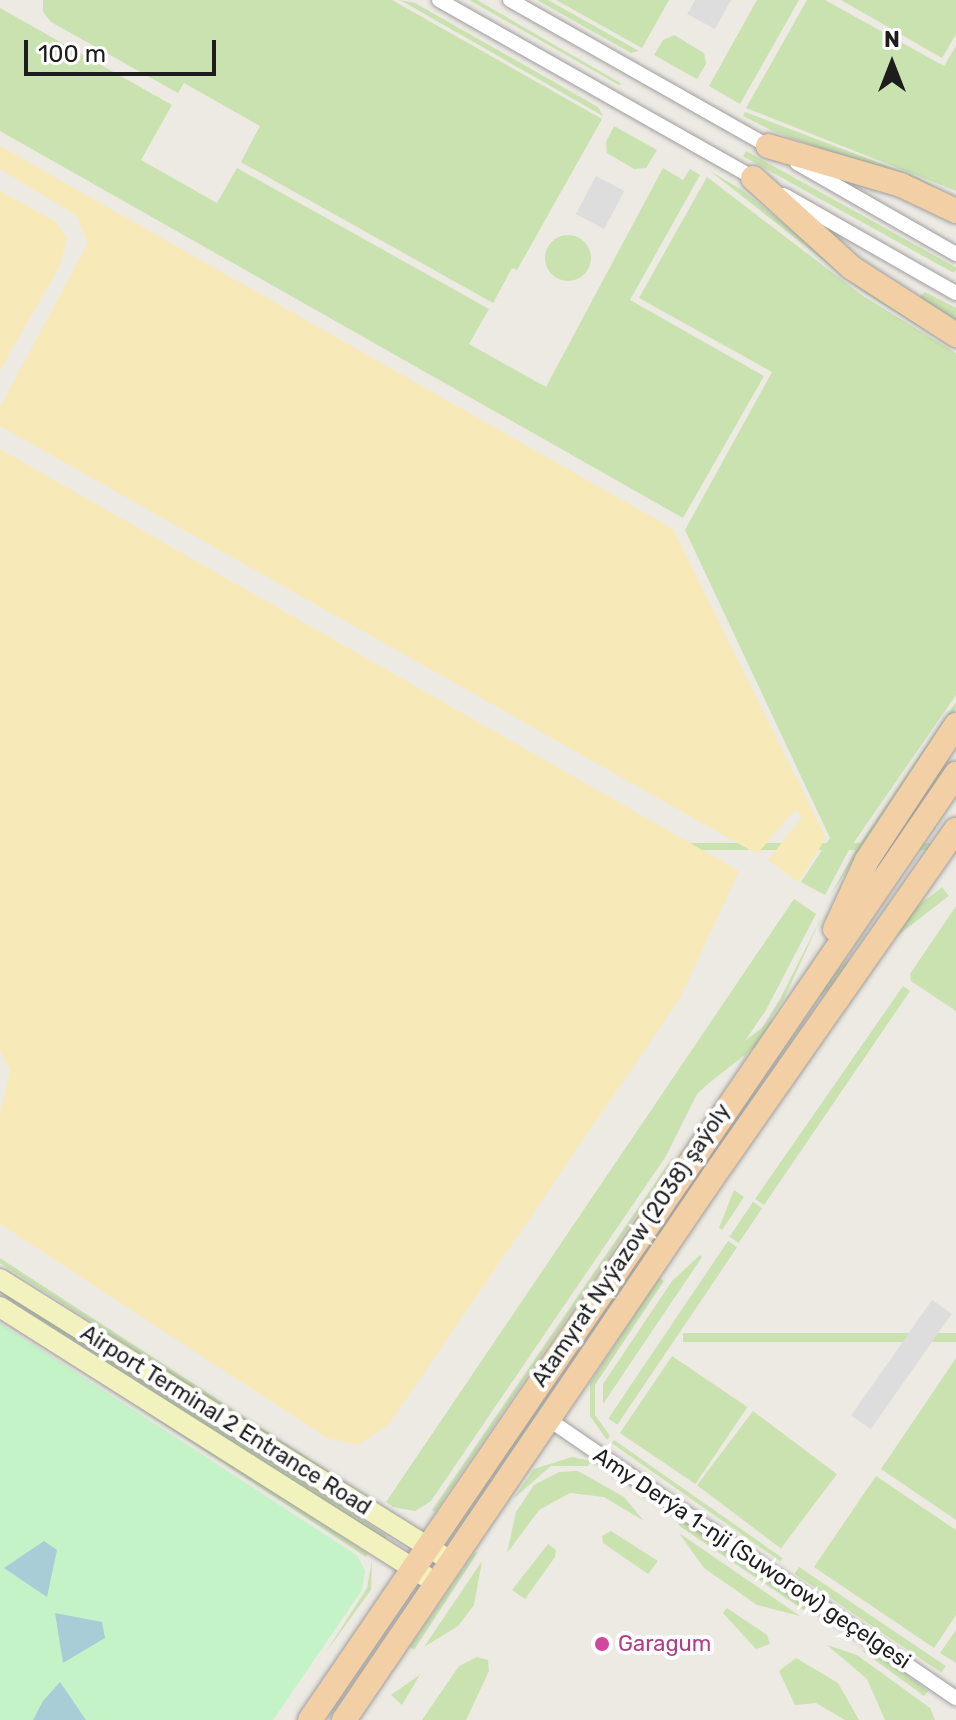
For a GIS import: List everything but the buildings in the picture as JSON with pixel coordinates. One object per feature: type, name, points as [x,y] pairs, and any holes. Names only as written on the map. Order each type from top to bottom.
[{"type":"main road","points":[[768,146],[901,185],[956,211]]},
{"type":"main road","points":[[753,178],[852,268],[956,335]]},
{"type":"main road","points":[[812,980],[867,860],[956,725]]},
{"type":"main road","name":"Atamyrat Nyýazow (2038) şaýoly","points":[[310,1720],[812,980],[956,774]]},
{"type":"main road","name":"Atamyrat Nyýazow (2038) şaýoly","points":[[344,1720],[548,1419],[956,830]]},
{"type":"street","points":[[439,0],[956,293]]},
{"type":"street","points":[[510,0],[956,254]]},
{"type":"street","name":"Airport Terminal 2 Entrance Road","points":[[0,1279],[420,1557],[452,1561]]},
{"type":"street","points":[[0,1307],[420,1557],[436,1583]]},
{"type":"street","name":"Amy Derýa 1-nji (Suworow) geçelgesi","points":[[548,1419],[956,1698]]},
{"type":"green space","points":[[43,0],[392,0],[602,119],[517,270],[512,268],[493,303],[241,162],[260,126],[184,83],[178,93],[51,22],[43,12]]},
{"type":"green space","points":[[400,0],[415,3],[598,107],[603,116]]},
{"type":"green space","points":[[469,0],[477,0],[622,84],[619,85]]},
{"type":"green space","points":[[537,0],[548,0],[639,51],[631,53]]},
{"type":"green space","points":[[556,0],[669,0],[642,48]]},
{"type":"green space","points":[[757,0],[799,0],[740,104],[709,86]]},
{"type":"green space","points":[[807,0],[825,0],[944,66],[956,46],[956,191],[746,108]]},
{"type":"green space","points":[[841,0],[956,0],[956,34],[942,58]]},
{"type":"green space","points":[[0,8],[172,105],[141,160],[217,203],[237,168],[489,309],[469,344],[546,387],[663,168],[683,180],[690,169],[700,175],[630,300],[764,376],[683,518],[0,131]]},
{"type":"green space","points":[[674,35],[704,53],[706,64],[697,79],[654,55],[663,40]]},
{"type":"green space","points":[[745,112],[917,177],[956,200],[773,131],[743,116]]},
{"type":"green space","points":[[614,126],[657,150],[646,168],[634,169],[607,153],[606,142]]},
{"type":"green space","points":[[746,151],[956,267],[954,273],[743,156]]},
{"type":"green space","points":[[710,171],[742,190],[846,274],[956,349],[865,293]]},
{"type":"green space","points":[[707,177],[863,296],[956,353],[956,695],[850,848],[825,895],[801,882],[830,838],[685,530],[772,372],[639,298]]},
{"type":"green space","points":[[568,235],[584,242],[591,258],[584,274],[568,281],[552,274],[545,258],[552,242]]},
{"type":"green space","points":[[925,292],[956,308],[956,323],[918,298]]},
{"type":"green space","points":[[956,702],[956,708],[830,896],[855,851]]},
{"type":"green space","points":[[547,843],[956,843],[956,850],[547,850]]},
{"type":"green space","points":[[942,887],[949,896],[662,1120],[655,1111]]},
{"type":"green space","points":[[794,899],[816,914],[766,1010],[730,1063],[697,1094],[666,1156],[431,1501],[415,1511],[393,1507],[386,1502]]},
{"type":"green space","points":[[956,906],[956,1011],[911,981],[910,974]]},
{"type":"green space","points":[[821,918],[783,1001],[736,1070],[780,999]]},
{"type":"green space","points":[[903,986],[910,991],[764,1205],[755,1199]]},
{"type":"green space","points":[[672,1158],[675,1159],[435,1512],[432,1510]]},
{"type":"green space","points":[[734,1190],[744,1197],[722,1230],[719,1228]]},
{"type":"green space","points":[[753,1202],[762,1208],[739,1243],[730,1237]]},
{"type":"green space","points":[[728,1241],[737,1247],[617,1425],[608,1418]]},
{"type":"green space","points":[[700,1255],[702,1257],[603,1404],[603,1384],[672,1281]]},
{"type":"green space","points":[[0,1258],[399,1517],[398,1520],[0,1263]]},
{"type":"green space","points":[[659,1278],[664,1281],[595,1385],[595,1415],[610,1436],[607,1440],[590,1416],[590,1383]]},
{"type":"green space","points":[[0,1285],[386,1535],[386,1541],[0,1293]]},
{"type":"green space","points":[[0,1323],[358,1556],[365,1571],[362,1590],[273,1720],[0,1720]]},
{"type":"green space","points":[[683,1333],[956,1333],[956,1342],[683,1342]]},
{"type":"green space","points":[[46,1341],[368,1554],[366,1557],[43,1345]]},
{"type":"green space","points":[[672,1356],[747,1407],[695,1484],[620,1433]]},
{"type":"green space","points":[[956,1358],[956,1520],[881,1469]]},
{"type":"green space","points":[[753,1411],[837,1474],[781,1548],[697,1485]]},
{"type":"green space","points":[[614,1440],[783,1558],[780,1561],[612,1443]]},
{"type":"green space","points":[[572,1457],[591,1461],[588,1466],[551,1466],[513,1499],[534,1469]]},
{"type":"green space","points":[[578,1471],[624,1497],[644,1521],[604,1497],[570,1493],[539,1510],[507,1553],[516,1512],[534,1485],[559,1472]]},
{"type":"green space","points":[[876,1476],[956,1530],[956,1615],[934,1648],[814,1567]]},
{"type":"green space","points":[[682,1520],[810,1608],[811,1615],[678,1525]]},
{"type":"green space","points":[[611,1531],[658,1561],[648,1574],[603,1543],[602,1536]]},
{"type":"green space","points":[[679,1533],[800,1616],[757,1605],[704,1568]]},
{"type":"green space","points":[[548,1544],[556,1550],[555,1557],[525,1599],[512,1590]]},
{"type":"green space","points":[[478,1552],[414,1650],[410,1647],[474,1553]]},
{"type":"green space","points":[[372,1560],[371,1590],[326,1652],[367,1588]]},
{"type":"green space","points":[[482,1561],[474,1605],[458,1626],[424,1647]]},
{"type":"green space","points":[[799,1567],[946,1666],[941,1673],[795,1574]]},
{"type":"green space","points":[[727,1608],[767,1635],[770,1644],[756,1649],[723,1613]]},
{"type":"green space","points":[[956,1630],[956,1663],[940,1653]]},
{"type":"green space","points":[[827,1645],[857,1655],[930,1708],[935,1720],[885,1720],[867,1679]]},
{"type":"green space","points":[[861,1650],[878,1654],[928,1691],[924,1696]]},
{"type":"green space","points":[[477,1657],[488,1660],[489,1671],[466,1720],[422,1720],[459,1666]]},
{"type":"green space","points":[[796,1658],[838,1683],[859,1720],[845,1720],[816,1703],[795,1705],[779,1671]]},
{"type":"green space","points":[[420,1675],[402,1705],[391,1695]]},
{"type":"sand","points":[[0,146],[673,529],[826,838],[798,882],[768,860],[802,817],[795,810],[757,854],[0,426],[0,407],[88,243],[76,215],[0,169]]},
{"type":"sand","points":[[0,191],[56,222],[67,239],[59,267],[0,370]]},
{"type":"sand","points":[[0,449],[739,871],[680,998],[389,1424],[358,1445],[327,1438],[0,1224],[0,1112],[10,1071],[0,1051]]},
{"type":"shaded area","points":[[695,0],[731,0],[715,29],[687,14]]},
{"type":"shaded area","points":[[596,176],[624,191],[604,229],[576,214]]},
{"type":"shaded area","points":[[932,1300],[952,1314],[871,1429],[851,1416]]},
{"type":"water","points":[[44,1541],[57,1550],[47,1597],[4,1568]]},
{"type":"water","points":[[55,1613],[102,1622],[105,1638],[63,1663]]},
{"type":"water","points":[[60,1682],[86,1720],[33,1720],[43,1701]]},
{"type":"place","name":"Garagum","points":[[602,1644]]}]
